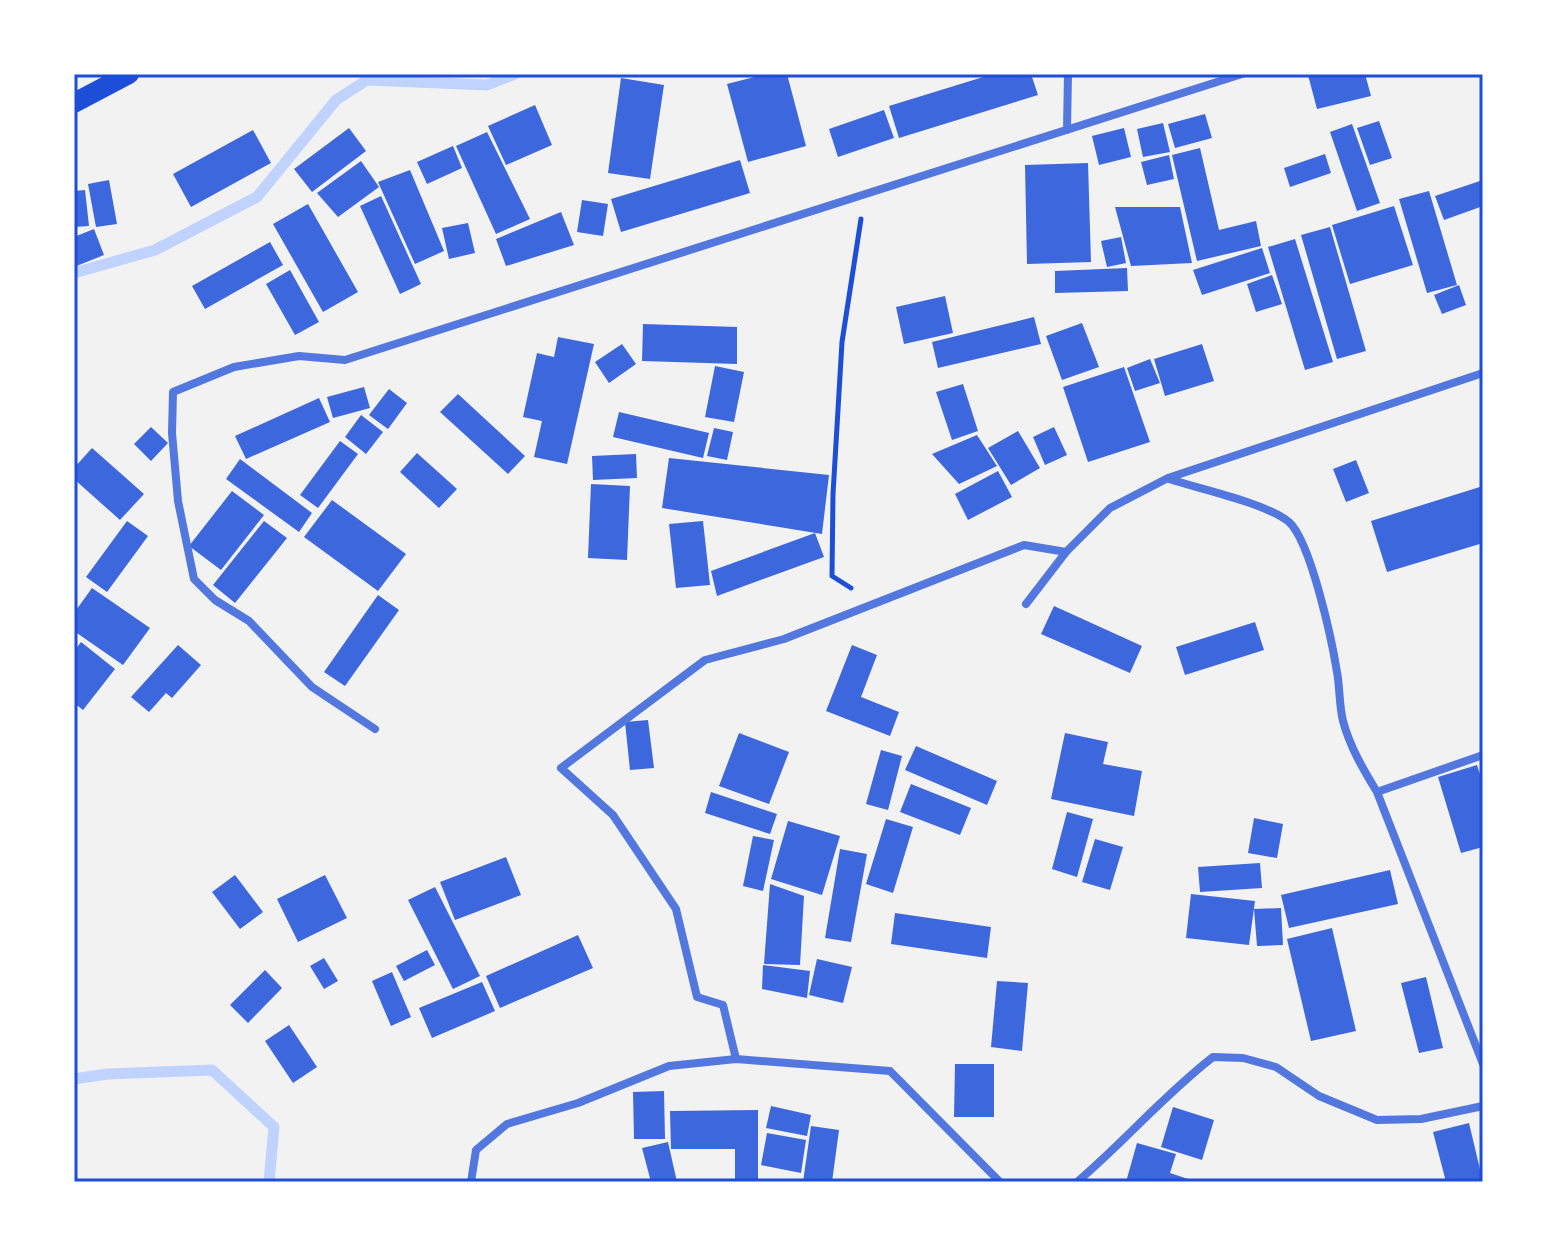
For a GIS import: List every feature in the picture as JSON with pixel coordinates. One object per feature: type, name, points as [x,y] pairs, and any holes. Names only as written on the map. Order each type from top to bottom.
[{"type":"main road","points":[[74,103],[129,74]]},
{"type":"street","points":[[1067,130],[1068,74]]},
{"type":"street","points":[[375,729],[312,687],[249,621],[215,600],[194,579],[178,501],[172,433],[173,392],[234,367],[299,356],[345,360],[1242,74]]},
{"type":"street","points":[[1026,604],[1066,552],[1110,508],[1168,478],[1483,373]]},
{"type":"street","points":[[1168,478],[1269,510],[1290,523],[1302,541],[1325,616],[1343,719],[1355,756],[1377,792],[1483,1064]]},
{"type":"street","points":[[736,1059],[723,1005],[697,997],[676,909],[613,815],[561,768],[705,660],[784,639],[1024,545],[1066,552]]},
{"type":"street","points":[[1377,792],[1483,755]]},
{"type":"street","points":[[1077,1182],[1120,1145],[1156,1105],[1213,1057],[1243,1058],[1276,1067],[1319,1096],[1377,1120],[1421,1119],[1483,1106]]},
{"type":"street","points":[[471,1182],[476,1150],[507,1124],[578,1103],[669,1066],[736,1059],[890,1071],[1000,1182]]},
{"type":"path","points":[[867,194],[857,233],[842,342],[832,576],[876,603]]},
{"type":"building","points":[[766,74],[787,74],[806,146],[748,162],[727,84]]},
{"type":"building","points":[[993,74],[1031,74],[1038,95],[899,138],[889,106]]},
{"type":"building","points":[[1365,74],[1371,96],[1317,109],[1308,75]]},
{"type":"building","points":[[621,78],[664,85],[650,179],[608,173]]},
{"type":"building","points":[[535,105],[552,145],[506,165],[488,126]]},
{"type":"building","points":[[884,110],[894,138],[838,157],[829,129]]},
{"type":"building","points":[[1205,114],[1212,138],[1175,148],[1168,124]]},
{"type":"building","points":[[1379,121],[1392,158],[1370,165],[1357,128]]},
{"type":"building","points":[[1163,123],[1170,152],[1143,157],[1137,129]]},
{"type":"building","points":[[1352,124],[1380,203],[1357,211],[1330,132]]},
{"type":"building","points":[[349,128],[366,151],[312,192],[294,169]]},
{"type":"building","points":[[1124,128],[1131,157],[1099,165],[1092,136]]},
{"type":"building","points":[[253,130],[271,163],[191,207],[173,174]]},
{"type":"building","points":[[487,132],[530,219],[496,234],[456,146]]},
{"type":"building","points":[[453,146],[462,168],[427,184],[417,162]]},
{"type":"building","points":[[1200,148],[1219,230],[1256,221],[1261,246],[1197,261],[1172,155]]},
{"type":"building","points":[[1325,154],[1331,173],[1290,187],[1284,168]]},
{"type":"building","points":[[1169,155],[1174,179],[1147,185],[1141,162]]},
{"type":"building","points":[[740,160],[750,193],[621,232],[611,199]]},
{"type":"building","points":[[361,161],[379,187],[338,217],[317,193]]},
{"type":"building","points":[[1088,163],[1091,262],[1027,264],[1025,165]]},
{"type":"building","points":[[410,170],[444,251],[415,264],[378,182]]},
{"type":"building","points":[[109,180],[117,224],[96,227],[88,184]]},
{"type":"building","points":[[1483,180],[1483,206],[1444,220],[1435,196]]},
{"type":"building","points":[[85,190],[89,226],[74,227],[74,191]]},
{"type":"building","points":[[1429,191],[1457,285],[1427,293],[1399,199]]},
{"type":"building","points":[[381,196],[421,284],[400,294],[360,206]]},
{"type":"building","points":[[582,200],[608,204],[603,236],[577,232]]},
{"type":"building","points":[[308,204],[358,292],[323,312],[273,224]]},
{"type":"building","points":[[1394,206],[1413,265],[1350,284],[1332,225]]},
{"type":"building","points":[[1115,207],[1180,207],[1192,263],[1131,266]]},
{"type":"building","points":[[561,212],[574,245],[506,266],[496,239]]},
{"type":"building","points":[[468,223],[475,253],[449,259],[442,228]]},
{"type":"building","points":[[1330,227],[1366,351],[1337,359],[1301,235]]},
{"type":"building","points":[[94,229],[104,255],[74,267],[74,237]]},
{"type":"building","points":[[1121,237],[1126,263],[1107,267],[1101,241]]},
{"type":"building","points":[[1295,239],[1333,362],[1305,370],[1268,247]]},
{"type":"building","points":[[270,242],[283,265],[205,309],[192,286]]},
{"type":"building","points":[[1262,248],[1270,273],[1202,295],[1193,270]]},
{"type":"building","points":[[1127,268],[1128,291],[1055,293],[1055,271]]},
{"type":"building","points":[[290,270],[319,322],[295,335],[266,284]]},
{"type":"building","points":[[1272,275],[1282,304],[1256,312],[1247,284]]},
{"type":"building","points":[[1459,285],[1466,305],[1442,314],[1434,295]]},
{"type":"building","points":[[945,296],[953,333],[904,344],[896,307]]},
{"type":"building","points":[[1034,317],[1041,344],[938,368],[932,342]]},
{"type":"building","points":[[1082,323],[1099,367],[1062,380],[1046,336]]},
{"type":"building","points":[[643,324],[737,327],[737,364],[642,361]]},
{"type":"building","points":[[558,337],[594,344],[567,464],[534,457],[542,421],[523,417],[537,353],[554,357]]},
{"type":"building","points":[[622,344],[636,364],[609,383],[595,362]]},
{"type":"building","points":[[1202,344],[1214,381],[1165,396],[1154,359]]},
{"type":"building","points":[[1150,359],[1160,383],[1135,391],[1127,368]]},
{"type":"building","points":[[715,366],[744,372],[734,422],[705,417]]},
{"type":"building","points":[[1124,367],[1150,442],[1088,462],[1063,387]]},
{"type":"building","points":[[963,384],[978,431],[952,440],[936,392]]},
{"type":"building","points":[[364,387],[370,408],[333,418],[327,397]]},
{"type":"building","points":[[389,389],[407,403],[388,429],[369,415]]},
{"type":"building","points":[[458,394],[525,456],[508,474],[440,412]]},
{"type":"building","points":[[319,398],[330,422],[246,459],[235,436]]},
{"type":"building","points":[[619,412],[709,433],[703,458],[613,437]]},
{"type":"building","points":[[361,415],[383,432],[366,454],[345,437]]},
{"type":"building","points":[[151,427],[168,443],[151,461],[134,444]]},
{"type":"building","points":[[1054,427],[1067,455],[1045,465],[1033,437]]},
{"type":"building","points":[[714,428],[733,432],[727,460],[707,456]]},
{"type":"building","points":[[1018,431],[1040,468],[1011,485],[988,448]]},
{"type":"building","points":[[977,435],[997,466],[959,484],[932,454]]},
{"type":"building","points":[[340,441],[358,454],[318,508],[300,495]]},
{"type":"building","points":[[92,448],[144,494],[120,520],[74,479],[74,468]]},
{"type":"building","points":[[417,453],[457,489],[439,508],[400,472]]},
{"type":"building","points":[[636,454],[637,478],[593,480],[592,456]]},
{"type":"building","points":[[669,458],[829,475],[822,534],[662,508]]},
{"type":"building","points":[[240,459],[312,513],[299,532],[226,479]]},
{"type":"building","points":[[1356,460],[1369,493],[1346,502],[1333,469]]},
{"type":"building","points":[[998,471],[1012,497],[968,520],[955,494]]},
{"type":"building","points":[[591,484],[630,486],[627,560],[588,558]]},
{"type":"building","points":[[1483,486],[1483,543],[1387,572],[1371,521]]},
{"type":"building","points":[[232,491],[264,515],[221,570],[189,546]]},
{"type":"building","points":[[332,500],[406,554],[378,591],[304,537]]},
{"type":"building","points":[[127,521],[148,536],[107,592],[86,577]]},
{"type":"building","points":[[264,521],[287,538],[235,603],[213,585]]},
{"type":"building","points":[[703,521],[710,585],[676,588],[669,524]]},
{"type":"building","points":[[815,533],[824,557],[717,596],[711,571]]},
{"type":"building","points":[[92,588],[150,628],[123,665],[74,631],[74,613]]},
{"type":"building","points":[[378,595],[399,610],[345,686],[324,672]]},
{"type":"building","points":[[1054,606],[1142,646],[1130,673],[1041,634]]},
{"type":"building","points":[[1255,622],[1264,650],[1185,675],[1176,647]]},
{"type":"building","points":[[81,642],[115,669],[83,710],[74,703],[74,651]]},
{"type":"building","points":[[178,645],[201,665],[172,698],[166,693],[149,712],[131,697]]},
{"type":"building","points":[[852,645],[877,655],[861,697],[899,712],[890,736],[826,711]]},
{"type":"building","points":[[648,720],[654,768],[630,770],[625,722]]},
{"type":"building","points":[[739,733],[789,752],[769,804],[719,786]]},
{"type":"building","points":[[1065,733],[1108,742],[1103,764],[1142,771],[1134,816],[1051,799]]},
{"type":"building","points":[[916,746],[997,781],[987,805],[905,770]]},
{"type":"building","points":[[881,750],[902,756],[888,810],[866,804]]},
{"type":"building","points":[[1477,765],[1483,783],[1483,847],[1461,853],[1438,777]]},
{"type":"building","points":[[911,784],[971,808],[960,835],[900,812]]},
{"type":"building","points":[[711,792],[777,814],[770,834],[705,813]]},
{"type":"building","points":[[1067,812],[1093,819],[1077,877],[1052,869]]},
{"type":"building","points":[[1254,818],[1283,824],[1277,858],[1248,853]]},
{"type":"building","points":[[886,819],[913,827],[893,893],[866,884]]},
{"type":"building","points":[[788,821],[840,836],[822,895],[771,879]]},
{"type":"building","points":[[753,836],[774,840],[763,891],[743,886]]},
{"type":"building","points":[[1095,839],[1123,847],[1110,890],[1082,882]]},
{"type":"building","points":[[840,849],[867,854],[851,942],[825,938]]},
{"type":"building","points":[[506,857],[521,895],[455,920],[440,882]]},
{"type":"building","points":[[1260,863],[1262,888],[1200,892],[1198,867]]},
{"type":"building","points":[[1390,870],[1398,904],[1289,928],[1281,895]]},
{"type":"building","points":[[235,875],[263,912],[240,929],[212,892]]},
{"type":"building","points":[[325,875],[347,918],[298,942],[277,899]]},
{"type":"building","points":[[770,884],[804,896],[800,965],[764,964]]},
{"type":"building","points":[[435,887],[480,976],[453,989],[408,900]]},
{"type":"building","points":[[1191,894],[1255,901],[1249,945],[1186,938]]},
{"type":"building","points":[[1281,908],[1283,945],[1257,946],[1254,909]]},
{"type":"building","points":[[895,913],[991,927],[987,958],[891,944]]},
{"type":"building","points":[[1332,928],[1356,1031],[1311,1041],[1287,939]]},
{"type":"building","points":[[578,935],[593,968],[500,1008],[486,976]]},
{"type":"building","points":[[427,950],[435,965],[404,981],[396,966]]},
{"type":"building","points":[[324,958],[338,981],[324,989],[310,966]]},
{"type":"building","points":[[817,959],[852,967],[843,1003],[809,995]]},
{"type":"building","points":[[763,965],[810,971],[807,998],[762,989]]},
{"type":"building","points":[[265,970],[282,988],[248,1023],[230,1005]]},
{"type":"building","points":[[392,972],[411,1017],[391,1026],[372,981]]},
{"type":"building","points":[[1426,977],[1443,1048],[1419,1053],[1401,983]]},
{"type":"building","points":[[997,981],[1028,983],[1022,1051],[991,1047]]},
{"type":"building","points":[[482,982],[495,1011],[432,1038],[419,1008]]},
{"type":"building","points":[[289,1025],[317,1067],[293,1083],[265,1041]]},
{"type":"building","points":[[955,1064],[994,1064],[994,1117],[954,1117]]},
{"type":"building","points":[[664,1091],[665,1139],[634,1139],[633,1092]]},
{"type":"building","points":[[771,1106],[811,1115],[807,1136],[766,1128]]},
{"type":"building","points":[[1173,1107],[1214,1120],[1202,1160],[1161,1147]]},
{"type":"building","points":[[758,1110],[758,1182],[735,1182],[735,1149],[671,1149],[670,1111]]},
{"type":"building","points":[[1469,1123],[1483,1182],[1446,1182],[1433,1132]]},
{"type":"building","points":[[811,1126],[839,1130],[832,1182],[803,1182]]},
{"type":"building","points":[[767,1133],[806,1140],[801,1173],[761,1165]]},
{"type":"building","points":[[668,1142],[677,1182],[651,1182],[642,1148]]},
{"type":"building","points":[[1137,1143],[1176,1154],[1170,1173],[1197,1182],[1126,1182]]},
{"type":"waterway","points":[[74,273],[155,250],[257,197],[336,100],[367,80],[487,85],[515,74]]},
{"type":"waterway","points":[[74,1079],[107,1074],[212,1070],[274,1127],[269,1182]]}]
